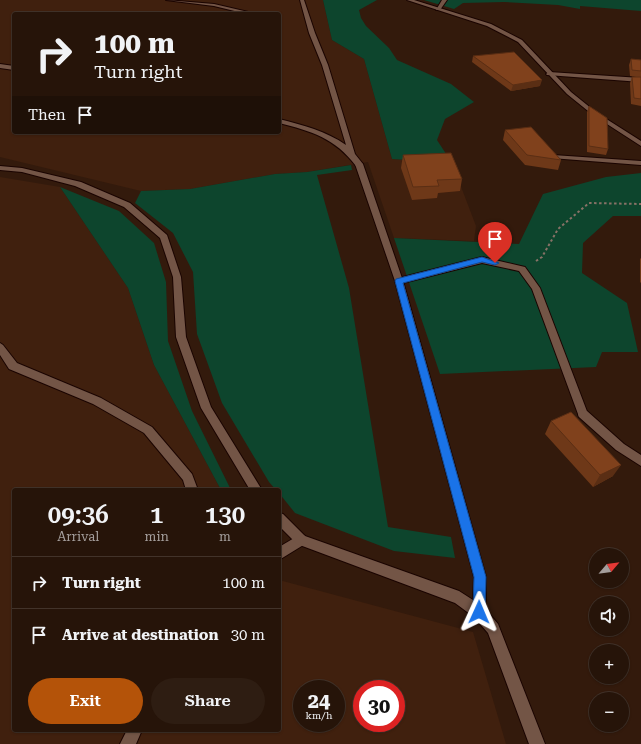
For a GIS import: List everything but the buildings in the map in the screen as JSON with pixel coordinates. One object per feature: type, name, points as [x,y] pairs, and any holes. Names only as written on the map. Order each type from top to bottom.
[{"type":"street","points":[[168,0],[214,5],[245,12]]},
{"type":"street","points":[[302,0],[312,33],[325,65],[352,153],[359,164],[399,281],[480,577],[479,612]]},
{"type":"street","points":[[409,0],[489,25],[520,41],[549,74],[595,114],[641,144]]},
{"type":"street","points":[[438,9],[445,0]]},
{"type":"street","points":[[0,66],[12,68]]},
{"type":"street","points":[[549,74],[641,80]]},
{"type":"street","points":[[281,122],[323,133],[352,153]]},
{"type":"street","points":[[553,157],[641,163]]},
{"type":"street","points":[[0,168],[22,170],[78,184],[126,205],[164,238],[177,277],[181,337],[206,408],[255,488]]},
{"type":"street","points":[[399,281],[482,260],[522,269],[536,288],[583,414],[620,447],[641,461]]},
{"type":"street","points":[[0,347],[13,366]]},
{"type":"street","points":[[0,363],[13,366],[97,401],[148,430],[188,478],[191,488]]},
{"type":"street","points":[[281,520],[301,540],[459,598],[479,612],[494,629],[537,744]]},
{"type":"street","points":[[281,553],[301,540]]},
{"type":"street","points":[[128,744],[134,732]]},
{"type":"path","points":[[522,269],[542,257],[558,229],[589,203],[641,204]]},
{"type":"shaded area","points":[[0,0],[323,0],[332,40],[364,59],[392,159],[452,163],[476,226],[474,241],[394,238],[368,162],[307,172],[275,174],[190,189],[141,191],[0,157]]},
{"type":"shaded area","points":[[0,177],[60,187],[128,288],[154,365],[220,488],[12,488],[12,732],[281,732],[281,581],[473,632],[506,744],[0,744]]},
{"type":"green space","points":[[323,0],[377,0],[359,10],[361,18],[366,26],[389,48],[397,60],[451,84],[474,102],[445,119],[437,140],[452,163],[392,159],[364,59],[332,40]]},
{"type":"green space","points":[[424,0],[641,0],[641,11],[580,6],[580,9],[558,5],[504,2],[463,3],[454,9]]},
{"type":"green space","points":[[351,165],[352,170],[317,175],[349,288],[388,527],[451,537],[455,558],[394,551],[295,513],[281,496],[281,488],[274,488],[269,482],[222,403],[197,334],[193,272],[173,233],[135,203],[141,191],[190,189],[275,174],[307,172]]},
{"type":"green space","points":[[641,173],[641,216],[613,216],[583,243],[582,273],[627,303],[638,352],[602,352],[596,367],[440,374],[394,238],[519,244],[543,194],[606,177]]},
{"type":"green space","points":[[60,187],[119,211],[154,243],[166,282],[168,341],[192,411],[230,488],[220,488],[154,365],[128,288]]},
{"type":"route","points":[[479,612],[480,577],[399,281],[418,278],[482,260],[495,263]]}]
